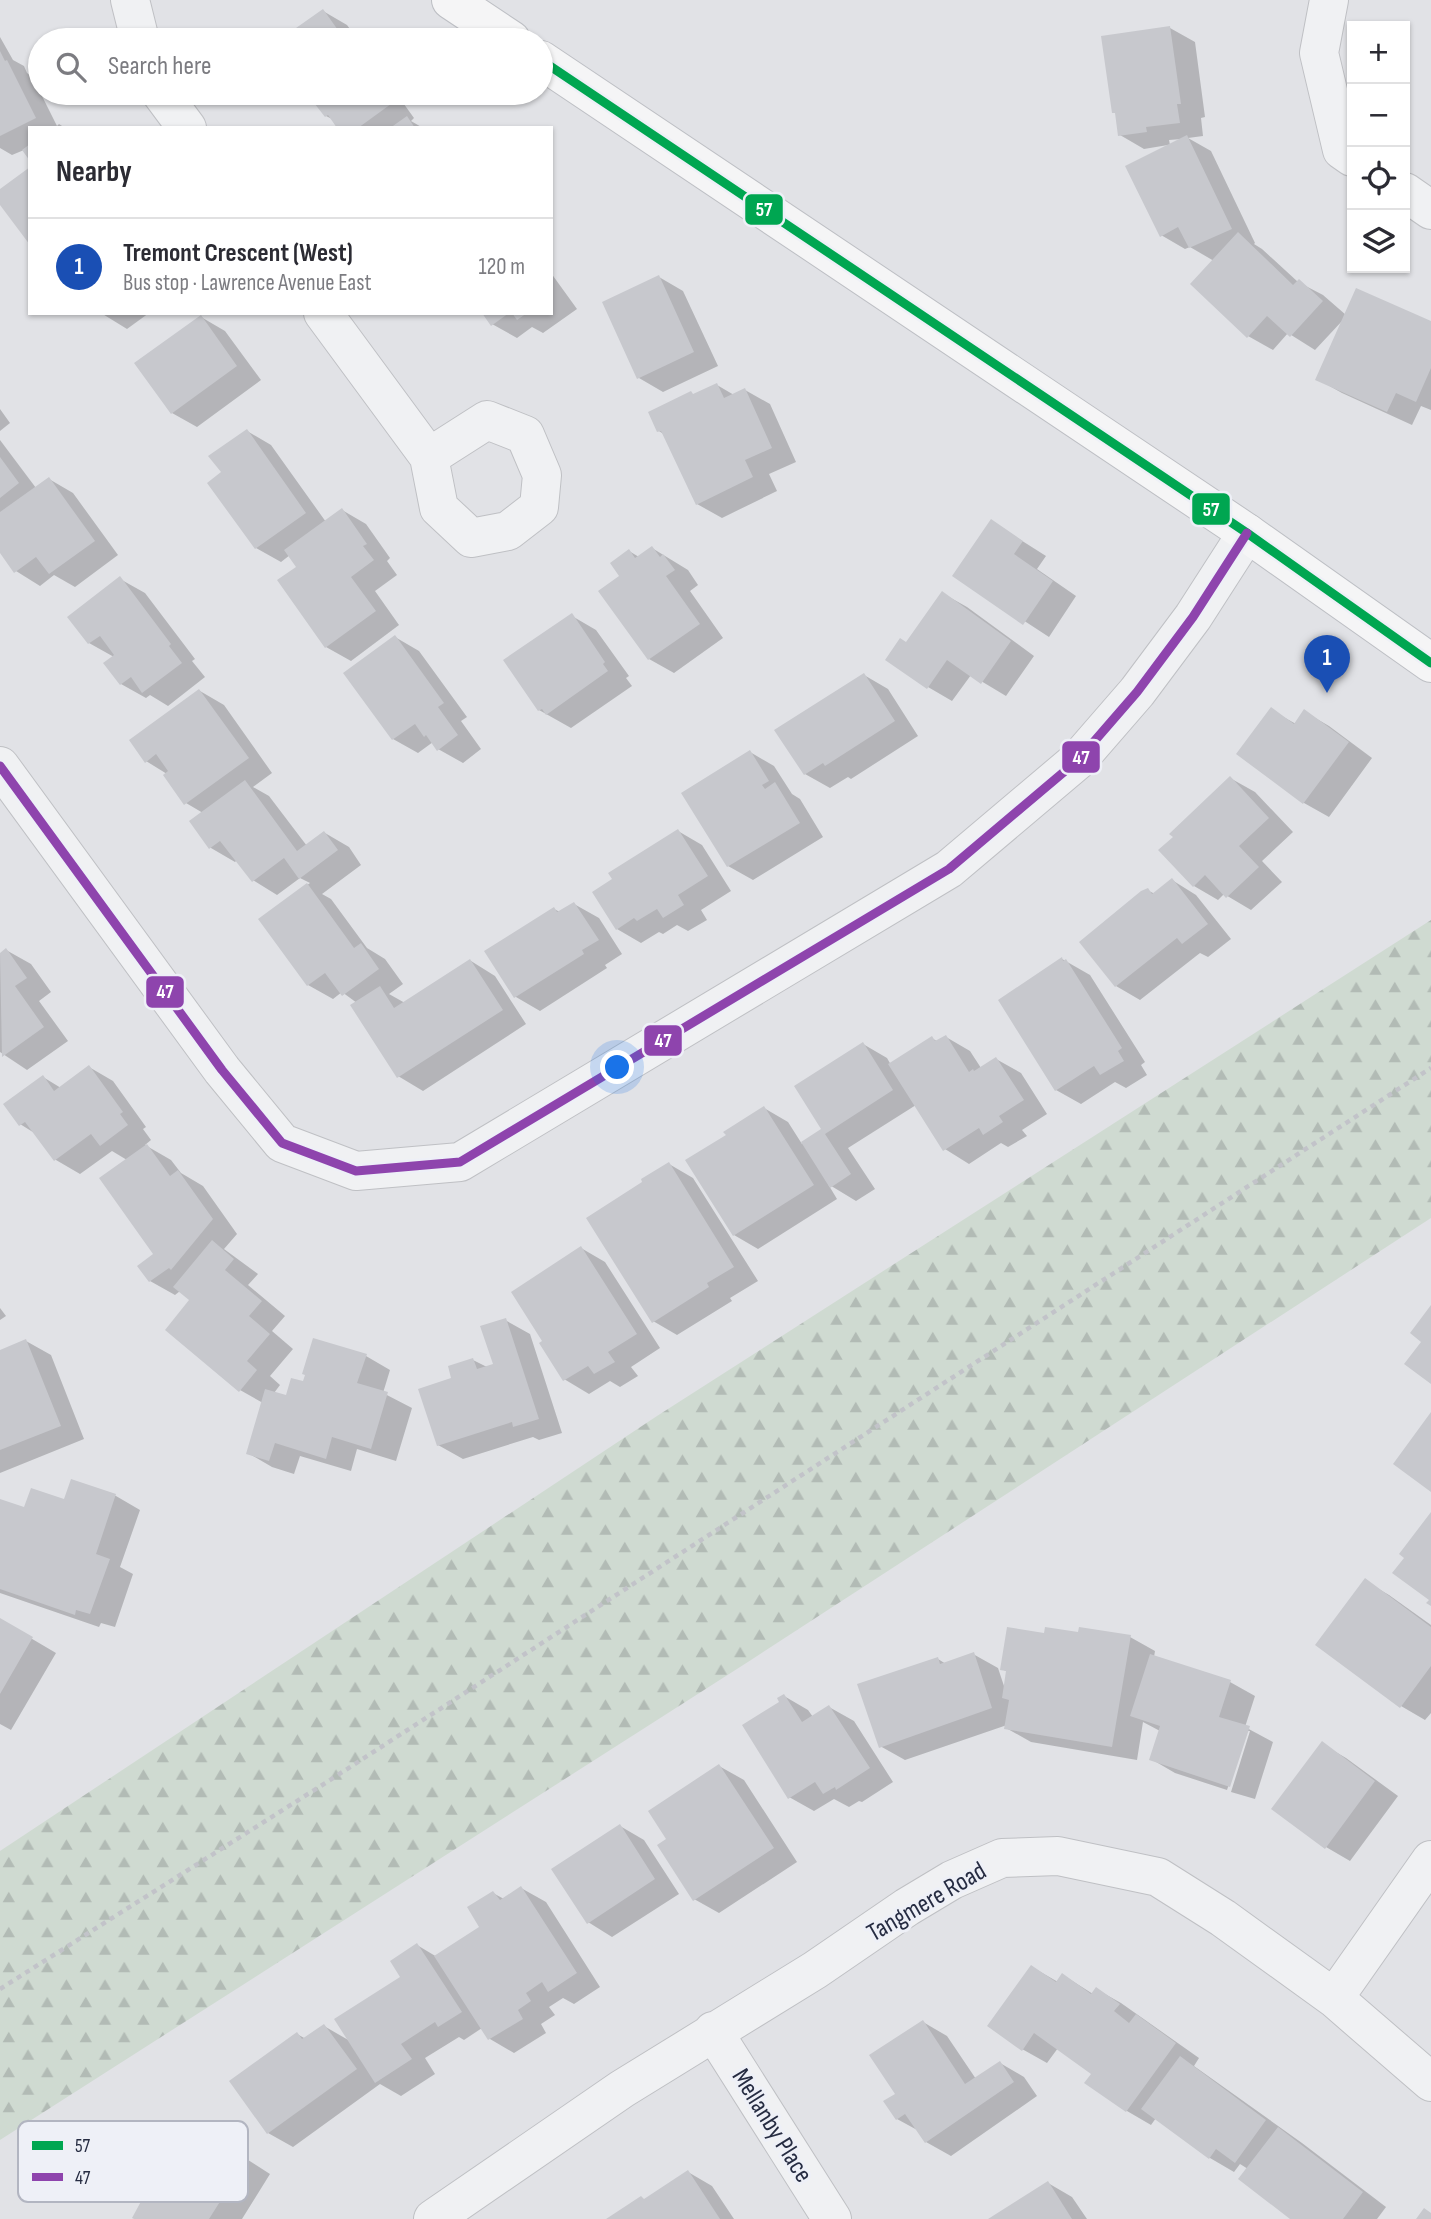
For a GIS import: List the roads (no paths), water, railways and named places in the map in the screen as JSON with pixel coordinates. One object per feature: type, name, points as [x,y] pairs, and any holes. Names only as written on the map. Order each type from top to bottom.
[{"type":"main road","points":[[451,0],[493,28]]},
{"type":"main road","points":[[553,68],[1247,533],[1431,663]]},
{"type":"street","points":[[130,0],[137,28]]},
{"type":"street","points":[[1329,0],[1319,53],[1342,150],[1347,154]]},
{"type":"street","points":[[170,105],[186,126]]},
{"type":"street","points":[[1410,195],[1431,210]]},
{"type":"street","points":[[324,315],[429,457]]},
{"type":"street","points":[[0,766],[222,1070],[282,1143],[356,1171],[460,1162],[949,869],[1078,760],[1138,692],[1193,617],[1247,533]]},
{"type":"street","name":"Tangmere Road","points":[[433,2219],[622,2089],[815,1970],[907,1907],[952,1880],[1002,1858],[1058,1856],[1158,1877],[1223,1918],[1334,1997],[1431,2082]]},
{"type":"street","points":[[1334,1997],[1431,1860]]},
{"type":"street","name":"Mellanby Place","points":[[713,2031],[832,2219]]},
{"type":"place","name":"Tremont Crescent (West)","points":[[1327,693]]}]
